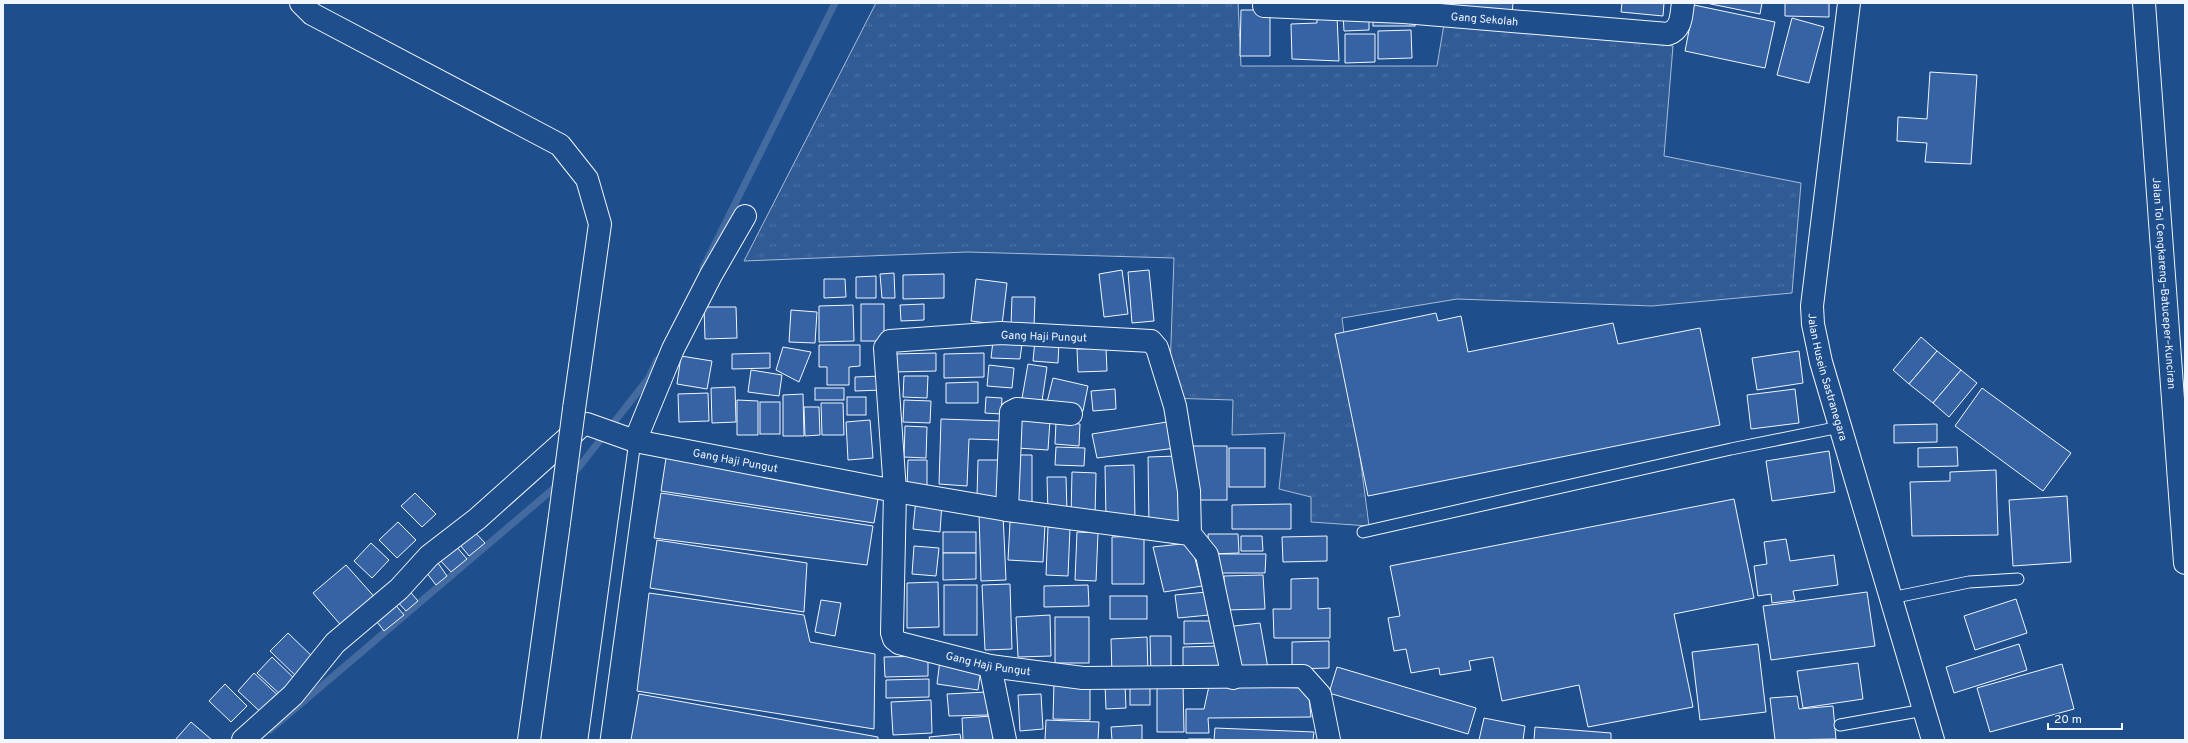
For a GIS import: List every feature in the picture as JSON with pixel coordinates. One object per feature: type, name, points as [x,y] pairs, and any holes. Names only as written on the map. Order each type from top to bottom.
[{"type":"main road","points":[[301,3],[312,14],[560,144],[588,179],[600,224],[529,740]]},
{"type":"main road","name":"Gang Sekolah","points":[[1264,6],[1404,12],[1668,34],[1675,31],[1679,26],[1683,3]]},
{"type":"main road","name":"Jalan Husein Sastranegara","points":[[1849,3],[1812,306],[1818,350],[1933,740]]},
{"type":"main road","name":"Jalan Tol Cengkareng–Batuceper–Kunciran","points":[[2144,3],[2185,563]]},
{"type":"main road","points":[[629,439],[711,275],[745,216]]},
{"type":"main road","name":"Gang Haji Pungut","points":[[243,740],[293,696],[335,643],[399,589],[429,556],[477,519],[581,426],[587,424],[629,439],[895,491],[1007,510],[1190,534],[1189,491],[1175,406],[1157,348],[1151,340],[1001,333],[890,341],[884,348],[895,491],[892,633],[894,639],[899,643],[990,666],[1083,678],[1233,678],[1303,676],[1320,695],[1329,740]]},
{"type":"main road","points":[[1007,510],[1011,412],[1017,409],[1071,414]]},
{"type":"main road","points":[[1190,534],[1207,555],[1233,678]]},
{"type":"main road","points":[[990,666],[1005,740]]},
{"type":"lane","points":[[1363,532],[1731,448],[1840,427]]},
{"type":"lane","points":[[594,740],[629,439]]},
{"type":"lane","points":[[1891,598],[1969,582],[2018,579]]},
{"type":"lane","points":[[1840,725],[1924,710]]},
{"type":"green space","points":[[876,3],[1238,3],[1241,66],[1437,66],[1445,18],[1673,46],[1664,156],[1801,183],[1792,293],[1652,306],[1457,299],[1342,318],[1369,526],[1311,522],[1311,497],[1279,489],[1285,433],[1232,435],[1233,400],[1169,398],[1174,258],[967,252],[744,261]]},
{"type":"building","points":[[1408,3],[1513,3],[1512,14]]},
{"type":"building","points":[[1622,3],[1664,3],[1663,16],[1621,12]]},
{"type":"building","points":[[1706,3],[1762,3],[1760,14]]},
{"type":"building","points":[[1785,3],[1829,3],[1829,17],[1785,16]]},
{"type":"building","points":[[1694,5],[1775,22],[1765,68],[1685,51]]},
{"type":"building","points":[[1241,10],[1270,10],[1270,56],[1240,56]]},
{"type":"building","points":[[1343,13],[1369,13],[1369,30],[1344,31]]},
{"type":"building","points":[[1373,13],[1415,13],[1415,26],[1373,26]]},
{"type":"building","points":[[1337,16],[1339,61],[1292,59],[1291,24],[1317,23],[1317,17]]},
{"type":"building","points":[[1792,18],[1824,27],[1809,83],[1777,75]]},
{"type":"building","points":[[1411,30],[1412,58],[1378,59],[1378,31]]},
{"type":"building","points":[[1345,34],[1375,34],[1375,62],[1345,63]]},
{"type":"building","points":[[1930,72],[1977,75],[1971,164],[1925,162],[1927,143],[1897,141],[1898,117],[1927,119]]},
{"type":"building","points":[[1122,270],[1128,314],[1104,317],[1099,274]]},
{"type":"building","points":[[1149,270],[1154,321],[1132,323],[1128,272]]},
{"type":"building","points":[[894,273],[895,298],[882,298],[880,274]]},
{"type":"building","points":[[944,274],[944,298],[903,299],[903,275]]},
{"type":"building","points":[[876,276],[876,298],[856,298],[856,277]]},
{"type":"building","points":[[824,279],[845,279],[846,297],[824,298]]},
{"type":"building","points":[[976,279],[1007,283],[1002,325],[971,321]]},
{"type":"building","points":[[1012,297],[1035,297],[1034,327],[1011,326]]},
{"type":"building","points":[[861,304],[884,304],[884,341],[861,341]]},
{"type":"building","points":[[924,304],[924,320],[901,321],[900,305]]},
{"type":"building","points":[[853,305],[854,341],[819,342],[819,306]]},
{"type":"building","points":[[704,307],[736,307],[737,338],[705,339]]},
{"type":"building","points":[[791,310],[817,312],[815,343],[789,342]]},
{"type":"building","points":[[1436,313],[1438,321],[1461,316],[1468,352],[1613,323],[1618,344],[1700,328],[1720,425],[1368,496],[1335,334]]},
{"type":"building","points":[[1921,337],[1937,351],[1909,384],[1893,370]]},
{"type":"building","points":[[1035,340],[1059,342],[1058,363],[1033,361]]},
{"type":"building","points":[[993,341],[1022,344],[1020,359],[991,358]]},
{"type":"building","points":[[819,345],[860,345],[860,366],[849,367],[849,385],[827,385],[827,367],[819,367]]},
{"type":"building","points":[[783,347],[811,352],[799,382],[776,370]]},
{"type":"building","points":[[1106,348],[1107,371],[1078,372],[1077,349]]},
{"type":"building","points":[[1799,351],[1803,383],[1757,390],[1752,358]]},
{"type":"building","points":[[1937,351],[1961,370],[1933,403],[1909,384]]},
{"type":"building","points":[[770,353],[770,368],[732,369],[732,354]]},
{"type":"building","points":[[936,353],[936,371],[894,372],[894,354]]},
{"type":"building","points":[[984,353],[984,377],[944,378],[944,354]]},
{"type":"building","points":[[681,356],[712,361],[707,389],[677,384]]},
{"type":"building","points":[[1028,364],[1047,367],[1042,401],[1022,398]]},
{"type":"building","points":[[989,365],[1014,368],[1012,388],[987,386]]},
{"type":"building","points":[[751,370],[782,375],[779,396],[748,392]]},
{"type":"building","points":[[1961,370],[1977,383],[1949,417],[1933,403]]},
{"type":"building","points":[[882,376],[882,390],[855,391],[855,377]]},
{"type":"building","points":[[904,376],[928,376],[927,398],[903,397]]},
{"type":"building","points":[[1053,378],[1088,386],[1083,411],[1047,402]]},
{"type":"building","points":[[978,382],[978,403],[946,403],[946,383]]},
{"type":"building","points":[[735,387],[736,422],[712,423],[711,388]]},
{"type":"building","points":[[815,388],[844,388],[844,400],[815,400]]},
{"type":"building","points":[[1982,388],[2071,453],[2043,491],[1955,426]]},
{"type":"building","points":[[1115,389],[1116,409],[1093,411],[1091,391]]},
{"type":"building","points":[[1795,389],[1799,423],[1751,429],[1747,395]]},
{"type":"building","points":[[708,393],[709,421],[679,422],[678,394]]},
{"type":"building","points":[[803,394],[804,436],[783,436],[783,395]]},
{"type":"building","points":[[847,397],[866,397],[866,415],[847,415]]},
{"type":"building","points":[[986,397],[1002,398],[1001,414],[985,413]]},
{"type":"building","points":[[737,400],[758,401],[758,435],[737,435]]},
{"type":"building","points":[[904,400],[931,401],[930,423],[903,422]]},
{"type":"building","points":[[760,402],[780,402],[780,434],[760,434]]},
{"type":"building","points":[[821,403],[843,403],[844,435],[822,435]]},
{"type":"building","points":[[804,407],[819,407],[820,435],[805,436]]},
{"type":"building","points":[[1018,418],[1050,420],[1048,450],[1017,448]]},
{"type":"building","points":[[941,419],[1002,421],[1001,440],[969,439],[967,486],[939,484]]},
{"type":"building","points":[[870,420],[873,458],[848,460],[846,422]]},
{"type":"building","points":[[1173,421],[1176,448],[1097,458],[1092,434]]},
{"type":"building","points":[[1056,422],[1080,424],[1079,446],[1055,444]]},
{"type":"building","points":[[1937,424],[1937,442],[1894,443],[1894,425]]},
{"type":"building","points":[[905,426],[927,427],[926,458],[904,457]]},
{"type":"building","points":[[1190,446],[1227,446],[1227,500],[1190,500]]},
{"type":"building","points":[[1056,447],[1085,448],[1084,466],[1055,465]]},
{"type":"building","points":[[1957,447],[1958,466],[1918,467],[1918,448]]},
{"type":"building","points":[[1229,448],[1265,448],[1265,487],[1229,487]]},
{"type":"building","points":[[1829,451],[1835,492],[1772,501],[1766,461]]},
{"type":"building","points":[[1014,455],[1032,455],[1032,506],[1015,506]]},
{"type":"building","points":[[1177,456],[1179,525],[1149,526],[1148,457]]},
{"type":"building","points":[[666,458],[879,493],[874,523],[661,491]]},
{"type":"building","points":[[908,460],[927,460],[927,488],[907,487]]},
{"type":"building","points":[[978,460],[1001,460],[1000,497],[977,497]]},
{"type":"building","points":[[1134,465],[1135,517],[1106,518],[1105,466]]},
{"type":"building","points":[[1996,470],[1998,535],[1912,536],[1910,482],[1950,481],[1950,472]]},
{"type":"building","points":[[1072,472],[1096,473],[1095,517],[1071,517]]},
{"type":"building","points":[[1047,477],[1066,477],[1067,512],[1048,513]]},
{"type":"building","points":[[415,493],[436,514],[422,527],[401,506]]},
{"type":"building","points":[[661,493],[873,526],[867,565],[654,538]]},
{"type":"building","points":[[2067,496],[2071,562],[2013,566],[2009,500]]},
{"type":"building","points":[[916,499],[942,502],[940,532],[913,529]]},
{"type":"building","points":[[1734,499],[1754,598],[1674,614],[1693,707],[1588,727],[1579,685],[1502,701],[1493,657],[1469,661],[1471,670],[1440,675],[1439,668],[1411,673],[1406,649],[1394,651],[1388,618],[1400,616],[1390,566]]},
{"type":"building","points":[[1291,504],[1291,529],[1232,529],[1232,505]]},
{"type":"building","points":[[979,514],[1003,514],[1006,580],[981,581]]},
{"type":"building","points":[[398,522],[416,540],[397,558],[379,540]]},
{"type":"building","points":[[1010,522],[1045,524],[1043,562],[1008,560]]},
{"type":"building","points":[[470,527],[485,543],[469,556],[456,540]]},
{"type":"building","points":[[1048,527],[1070,528],[1068,576],[1046,575]]},
{"type":"building","points":[[943,532],[976,532],[976,553],[943,553]]},
{"type":"building","points":[[1077,532],[1098,533],[1096,581],[1075,580]]},
{"type":"building","points":[[1208,534],[1238,534],[1239,553],[1209,554]]},
{"type":"building","points":[[1144,536],[1144,584],[1112,584],[1112,537]]},
{"type":"building","points":[[1241,536],[1262,536],[1263,551],[1241,551]]},
{"type":"building","points":[[1327,536],[1327,561],[1283,562],[1282,537]]},
{"type":"building","points":[[1786,539],[1790,561],[1834,555],[1838,585],[1793,591],[1795,600],[1772,603],[1771,594],[1758,596],[1754,566],[1767,564],[1764,542]]},
{"type":"building","points":[[657,540],[807,563],[804,612],[650,588]]},
{"type":"building","points":[[371,543],[389,560],[372,578],[354,561]]},
{"type":"building","points":[[1191,543],[1202,586],[1164,592],[1153,547]]},
{"type":"building","points":[[455,545],[467,559],[451,572],[439,559]]},
{"type":"building","points":[[914,546],[939,548],[936,576],[912,574]]},
{"type":"building","points":[[943,553],[976,553],[976,579],[943,580]]},
{"type":"building","points":[[1212,554],[1266,554],[1265,573],[1213,573]]},
{"type":"building","points":[[438,563],[447,576],[436,585],[426,572]]},
{"type":"building","points":[[346,565],[379,602],[345,630],[313,593]]},
{"type":"building","points":[[1263,575],[1265,609],[1225,610],[1224,576]]},
{"type":"building","points":[[1318,578],[1318,609],[1330,608],[1330,638],[1274,638],[1273,609],[1291,609],[1291,579]]},
{"type":"building","points":[[938,582],[939,627],[907,628],[907,583]]},
{"type":"building","points":[[1010,584],[1012,649],[985,650],[982,585]]},
{"type":"building","points":[[944,585],[977,585],[977,635],[944,635]]},
{"type":"building","points":[[1088,585],[1089,606],[1044,607],[1044,586]]},
{"type":"building","points":[[407,588],[418,601],[406,611],[395,599]]},
{"type":"building","points":[[1207,592],[1209,615],[1178,618],[1175,595]]},
{"type":"building","points":[[1867,592],[1875,646],[1771,660],[1763,606]]},
{"type":"building","points":[[649,593],[804,615],[810,642],[875,654],[874,729],[637,691]]},
{"type":"building","points":[[1110,596],[1147,596],[1147,619],[1110,619]]},
{"type":"building","points":[[2016,599],[2027,633],[1975,650],[1964,616]]},
{"type":"building","points":[[821,600],[841,603],[835,636],[815,632]]},
{"type":"building","points":[[394,603],[404,615],[384,631],[374,618]]},
{"type":"building","points":[[1050,615],[1051,656],[1018,657],[1016,617]]},
{"type":"building","points":[[1055,617],[1089,617],[1089,663],[1055,663]]},
{"type":"building","points":[[1184,621],[1216,621],[1216,643],[1184,644]]},
{"type":"building","points":[[1260,623],[1268,668],[1235,672],[1226,627]]},
{"type":"building","points":[[288,633],[317,661],[299,679],[270,651]]},
{"type":"building","points":[[1150,636],[1171,636],[1171,674],[1151,674]]},
{"type":"building","points":[[1147,637],[1148,674],[1112,675],[1111,639]]},
{"type":"building","points":[[1329,641],[1329,668],[1292,669],[1292,642]]},
{"type":"building","points":[[1758,644],[1766,712],[1700,720],[1692,652]]},
{"type":"building","points":[[2019,644],[2027,670],[1954,693],[1946,667]]},
{"type":"building","points":[[1219,646],[1220,671],[1183,673],[1183,647]]},
{"type":"building","points":[[928,656],[928,676],[885,677],[884,657]]},
{"type":"building","points":[[272,657],[298,682],[283,697],[257,673]]},
{"type":"building","points":[[940,660],[981,669],[978,690],[937,684]]},
{"type":"building","points":[[1858,663],[1863,699],[1803,708],[1797,671]]},
{"type":"building","points":[[2062,664],[2074,709],[1990,732],[1977,688]]},
{"type":"building","points":[[1337,667],[1476,708],[1468,734],[1329,693]]},
{"type":"building","points":[[254,673],[283,700],[267,718],[238,691]]},
{"type":"building","points":[[929,679],[929,697],[886,698],[886,680]]},
{"type":"building","points":[[1054,682],[1090,683],[1090,720],[1053,719]]},
{"type":"building","points":[[225,684],[247,706],[231,722],[209,701]]},
{"type":"building","points":[[1125,684],[1126,708],[1106,709],[1105,685]]},
{"type":"building","points":[[1183,684],[1184,732],[1157,732],[1157,685]]},
{"type":"building","points":[[1130,686],[1150,686],[1150,705],[1130,705]]},
{"type":"building","points":[[1209,686],[1308,688],[1311,717],[1208,718],[1209,733],[1186,733],[1186,709],[1204,709]]},
{"type":"building","points":[[987,692],[988,715],[949,716],[947,694]]},
{"type":"building","points":[[639,694],[878,737],[878,740],[631,740]]},
{"type":"building","points":[[1041,694],[1043,729],[1020,731],[1018,695]]},
{"type":"building","points":[[1797,696],[1799,709],[1833,706],[1836,739],[1775,740],[1770,698]]},
{"type":"building","points":[[931,700],[932,733],[893,735],[891,702]]},
{"type":"building","points":[[992,716],[993,740],[963,740],[962,718]]},
{"type":"building","points":[[1484,718],[1525,726],[1523,740],[1479,740]]},
{"type":"building","points":[[1046,720],[1099,722],[1098,740],[1045,740]]},
{"type":"building","points":[[191,722],[212,740],[175,740]]},
{"type":"building","points":[[1142,725],[1142,740],[1112,740],[1111,727]]},
{"type":"building","points":[[1535,727],[1611,733],[1611,740],[1534,740]]},
{"type":"building","points":[[1215,728],[1314,732],[1313,740],[1214,740]]},
{"type":"building","points":[[960,734],[961,740],[930,740],[929,737]]},
{"type":"building","points":[[1211,739],[1211,740],[1189,740]]},
{"type":"waterway","points":[[703,268],[835,3]]},
{"type":"waterway","points":[[571,474],[579,467],[648,379],[657,360]]},
{"type":"waterway","points":[[270,730],[559,484]]}]
